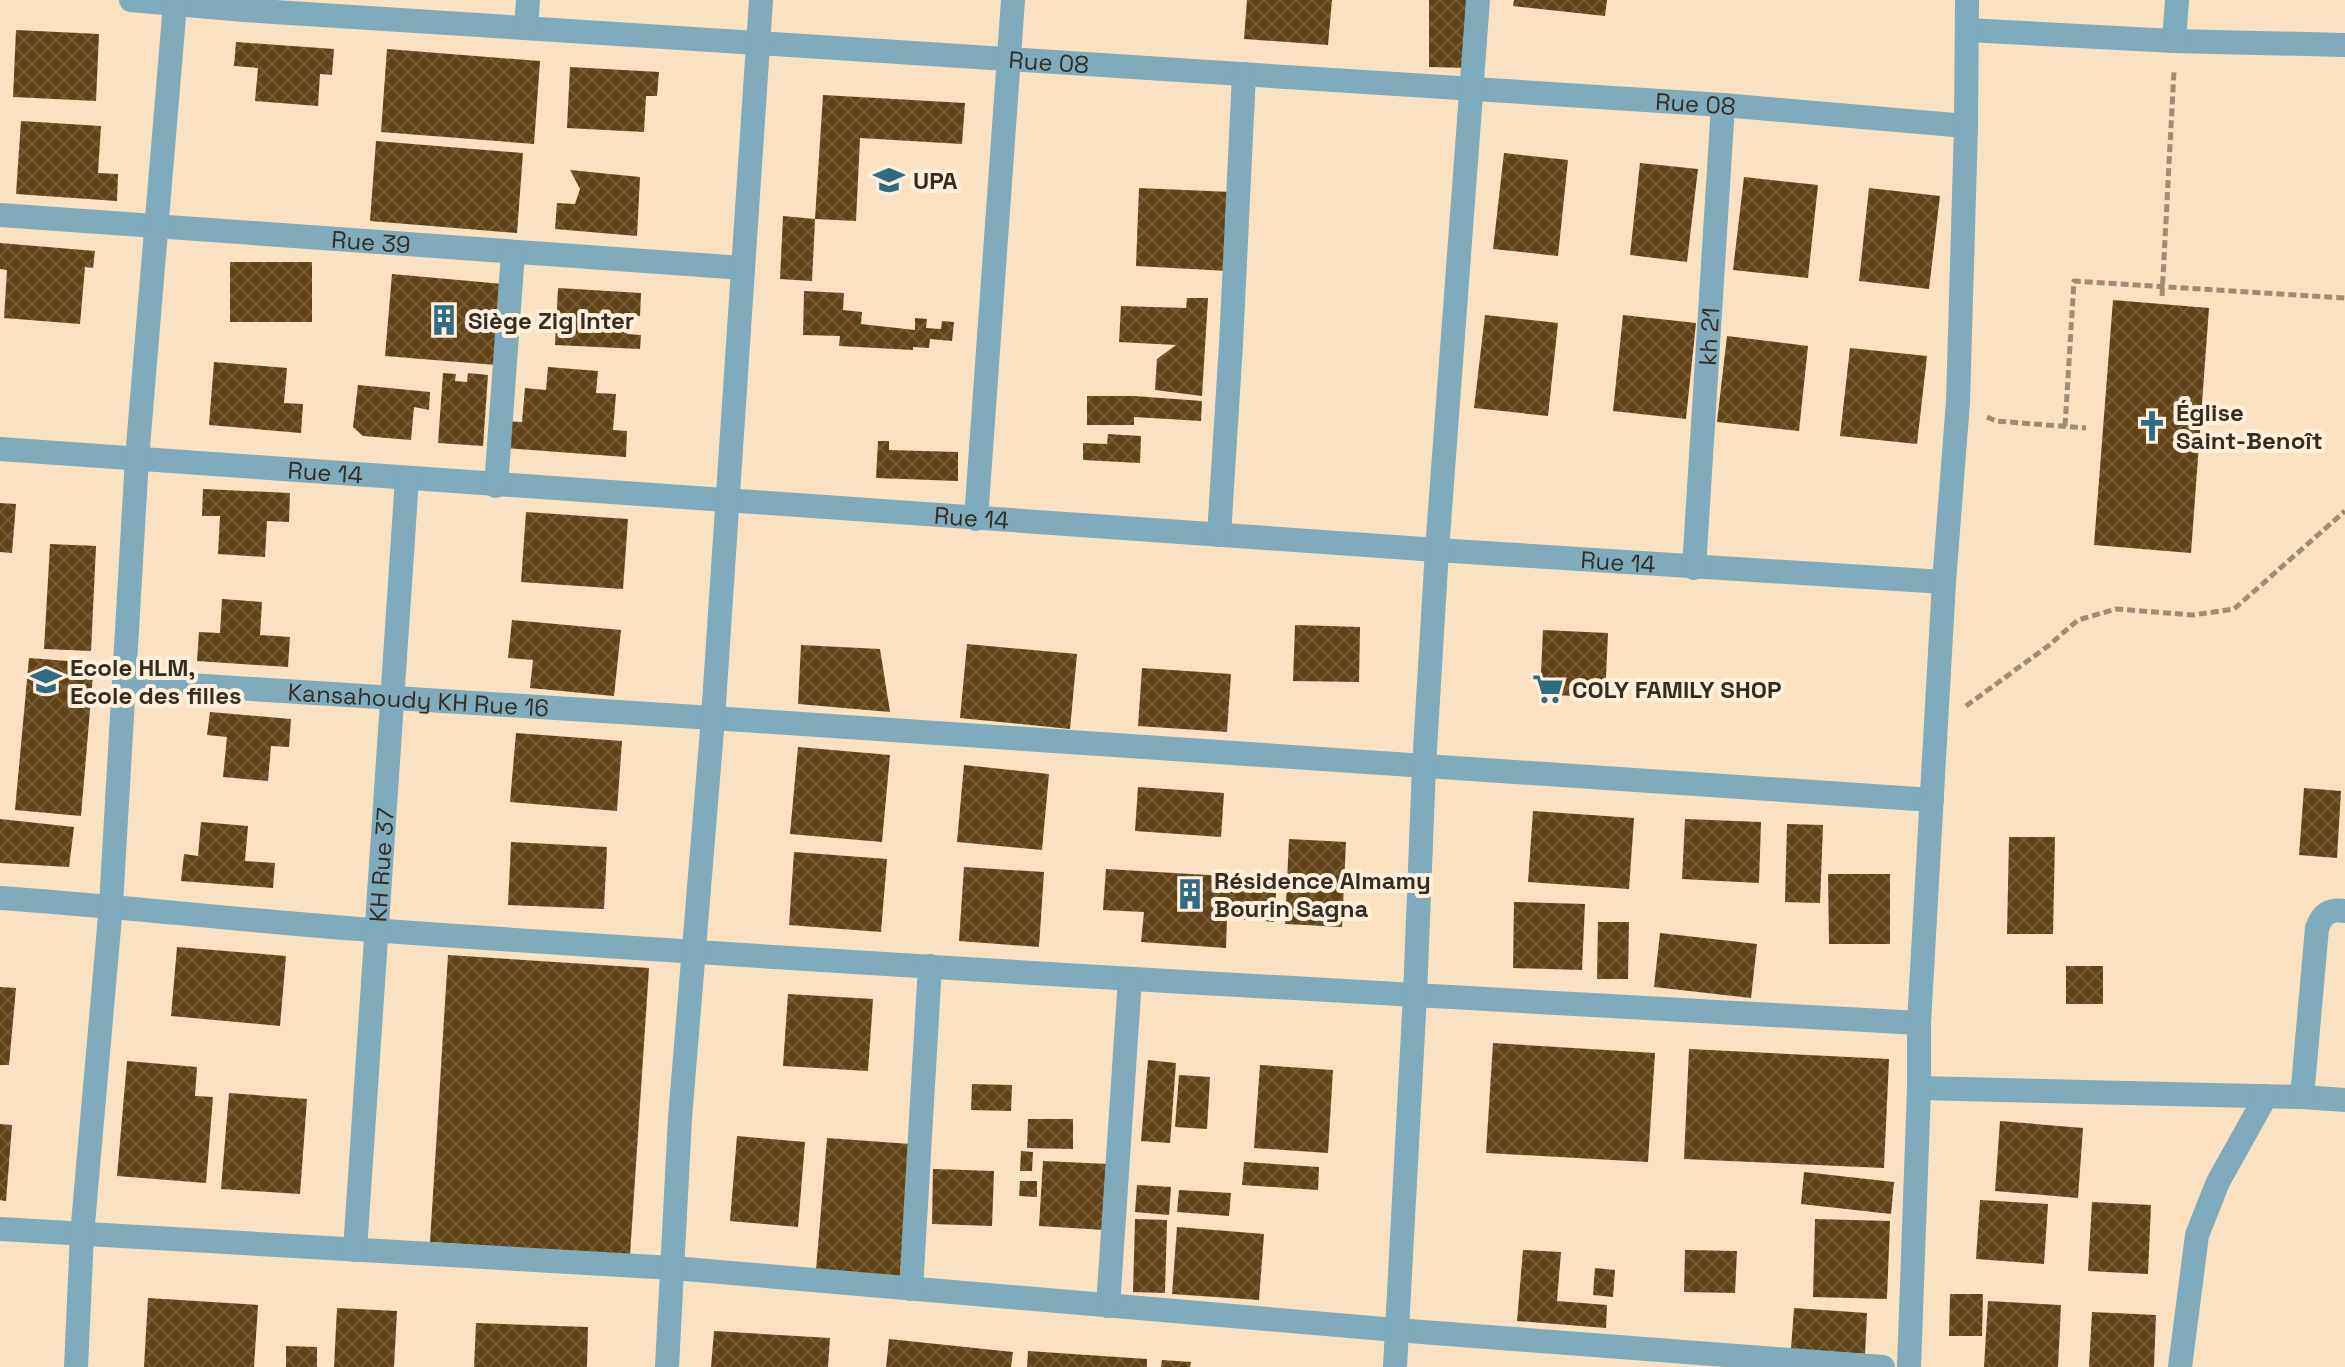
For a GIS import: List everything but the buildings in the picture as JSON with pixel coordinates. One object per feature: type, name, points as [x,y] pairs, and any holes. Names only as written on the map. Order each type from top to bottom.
[{"type":"street","name":"Rue 08","points":[[131,0],[244,5],[526,28],[1723,105],[1966,126]]},
{"type":"street","points":[[526,28],[528,0]]},
{"type":"street","points":[[667,1367],[680,1118],[713,718],[761,0]]},
{"type":"street","points":[[976,519],[1013,0]]},
{"type":"street","points":[[1395,1367],[1437,550],[1478,0]]},
{"type":"street","points":[[1909,1367],[1919,1023],[1944,582],[1958,402],[1967,0]]},
{"type":"street","points":[[2174,41],[2177,0]]},
{"type":"street","points":[[76,1367],[82,1235],[111,905],[137,458],[175,4]]},
{"type":"street","points":[[1967,30],[2174,41],[2345,45]]},
{"type":"street","points":[[1219,535],[1244,74]]},
{"type":"street","name":"kh 21","points":[[1694,568],[1723,105]]},
{"type":"street","name":"Rue 39","points":[[0,215],[743,268]]},
{"type":"street","points":[[496,486],[513,253]]},
{"type":"street","name":"Rue 14","points":[[0,449],[976,519],[1944,582]]},
{"type":"street","name":"KH Rue 37","points":[[355,1250],[407,479]]},
{"type":"street","name":"Kansahoudy KH Rue 16","points":[[125,681],[1932,800]]},
{"type":"street","points":[[0,898],[111,905],[377,931],[692,952],[1919,1023]]},
{"type":"street","points":[[2302,1097],[2317,928],[2321,917],[2328,911],[2345,911]]},
{"type":"street","points":[[911,1289],[930,966]]},
{"type":"street","points":[[1108,1306],[1130,979]]},
{"type":"street","points":[[1919,1088],[2345,1100]]},
{"type":"street","points":[[2180,1367],[2197,1235],[2218,1182],[2266,1096]]},
{"type":"street","points":[[0,1229],[673,1268],[1396,1330],[1883,1367]]},
{"type":"path","points":[[2162,296],[2174,41]]},
{"type":"path","points":[[2065,426],[2074,281],[2345,298]]},
{"type":"path","points":[[1958,402],[1996,421],[2086,428]]},
{"type":"path","points":[[1936,728],[2048,646],[2078,620],[2116,609],[2193,615],[2234,609],[2345,511]]},
{"type":"place","name":"UPA","points":[[889,180]]},
{"type":"place","name":"Siège Zig Inter","points":[[444,320]]},
{"type":"place","name":"Église Saint-Benoît","points":[[2152,426]]},
{"type":"place","name":"Ecole HLM, Ecole des filles","points":[[46,681]]},
{"type":"place","name":"COLY FAMILY SHOP","points":[[1548,689]]},
{"type":"place","name":"Résidence Almamy Bourin Sagna","points":[[1190,894]]}]
